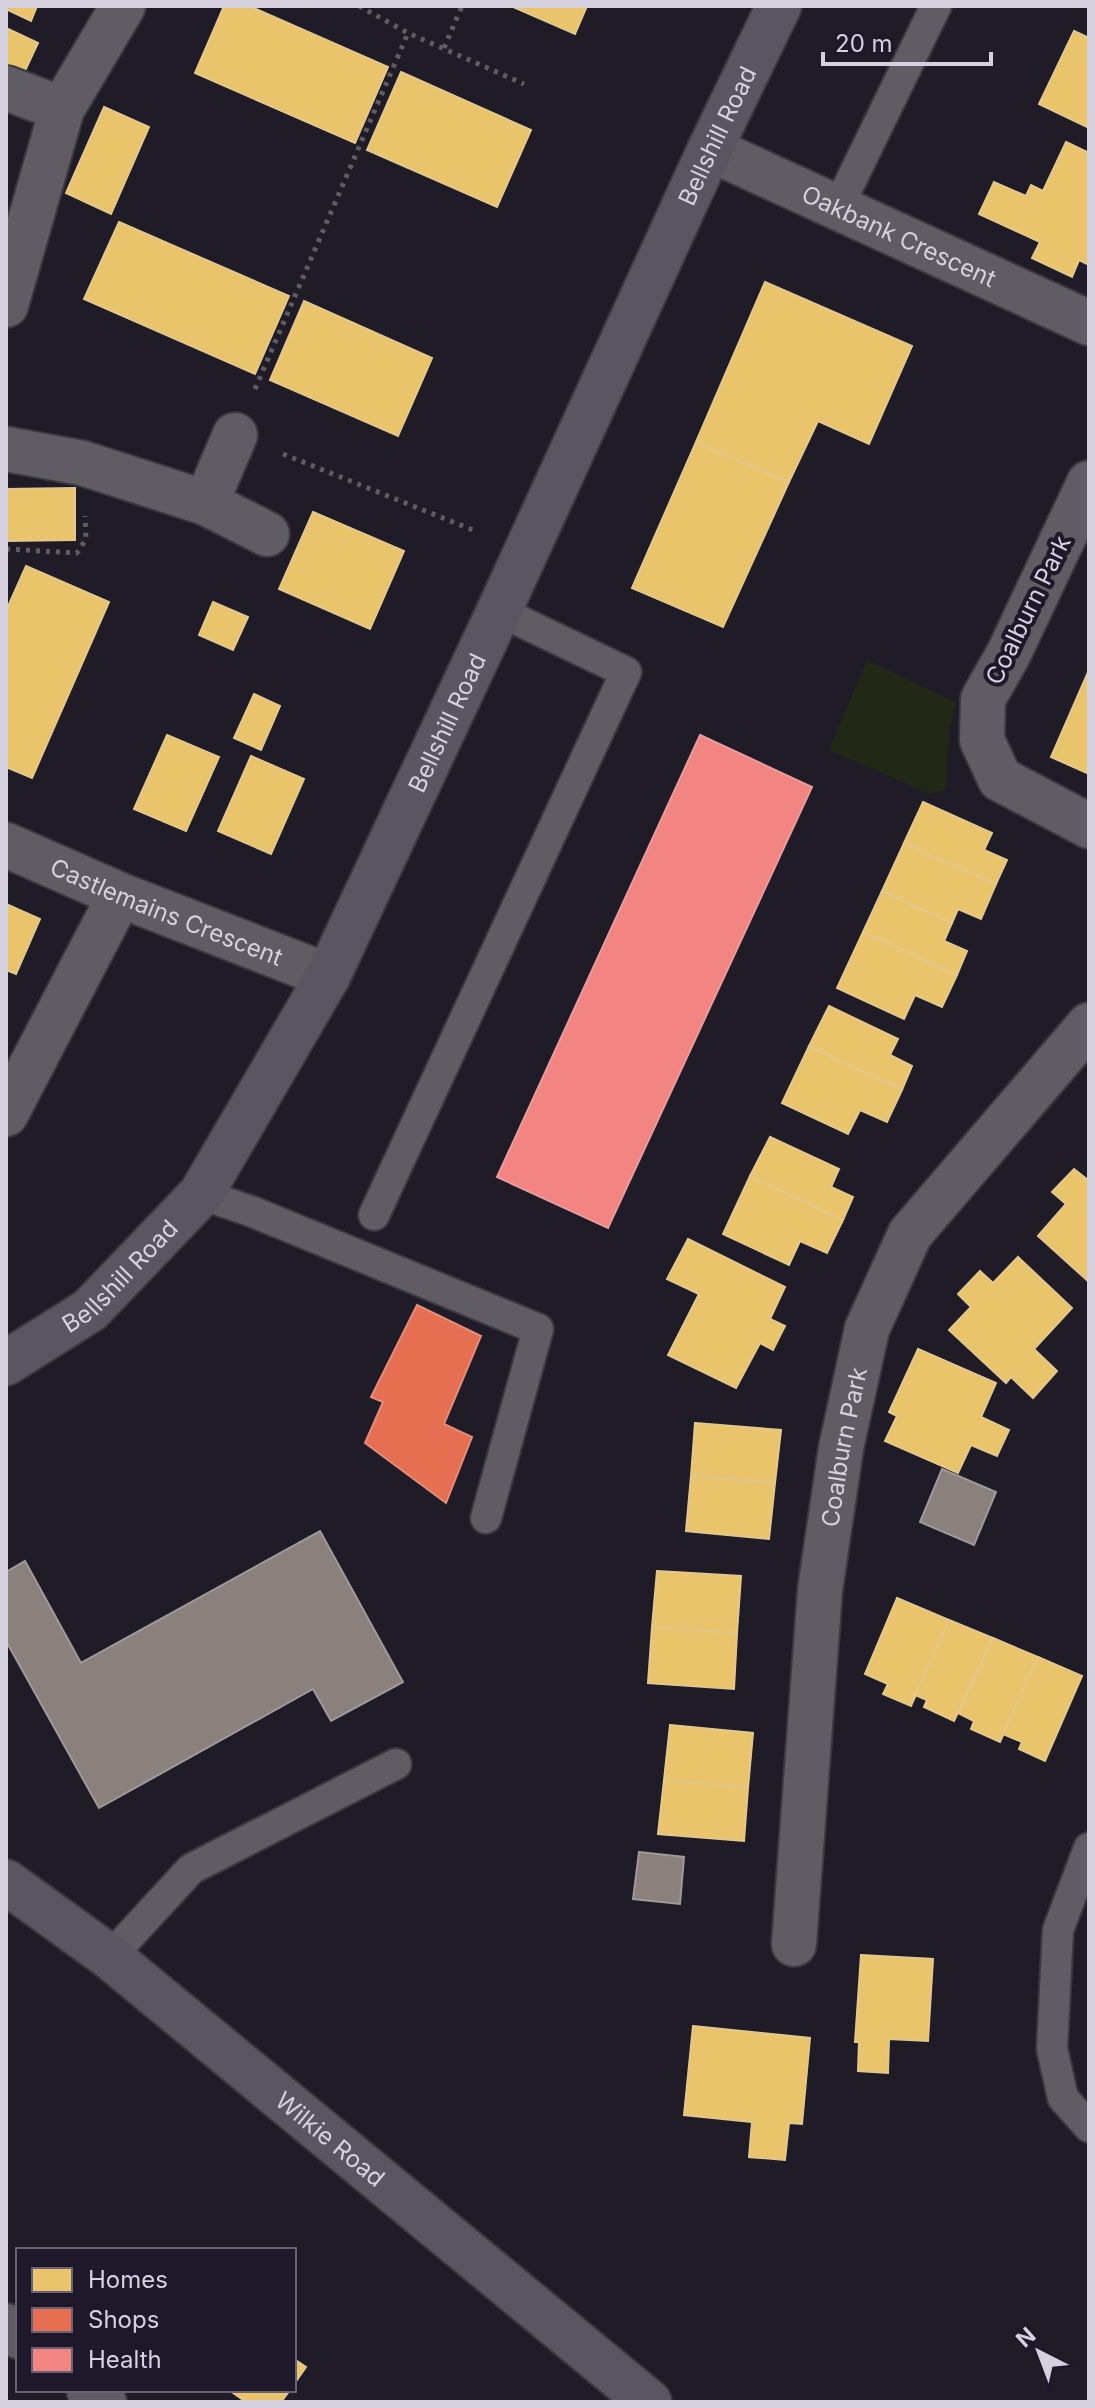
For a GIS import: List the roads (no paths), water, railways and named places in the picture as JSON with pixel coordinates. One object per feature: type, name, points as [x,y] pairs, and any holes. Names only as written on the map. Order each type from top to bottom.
[{"type":"main road","name":"Bellshill Road","points":[[6,1363],[90,1310],[201,1194],[328,976],[779,6]]},
{"type":"main road","name":"Wilkie Road","points":[[6,1882],[110,1957],[649,2402]]},
{"type":"street","points":[[6,305],[62,109],[123,6]]},
{"type":"street","points":[[6,88],[62,109]]},
{"type":"street","name":"Oakbank Crescent","points":[[710,149],[1089,323]]},
{"type":"street","points":[[206,503],[235,435]]},
{"type":"street","points":[[6,449],[82,463],[206,503],[267,534]]},
{"type":"street","name":"Coalburn Park","points":[[1089,483],[1009,653],[983,699],[982,740],[1000,779],[1089,826]]},
{"type":"street","name":"Castlemains Crescent","points":[[6,845],[120,895],[328,976]]},
{"type":"street","points":[[6,1114],[120,895]]},
{"type":"street","name":"Coalburn Park","points":[[794,1944],[820,1590],[841,1448],[867,1329],[910,1234],[1089,1025]]},
{"type":"lane","points":[[838,207],[936,6]]},
{"type":"lane","points":[[374,1215],[626,672],[499,611]]},
{"type":"lane","points":[[201,1194],[253,1212],[538,1329],[486,1518]]},
{"type":"lane","points":[[110,1957],[191,1869],[396,1764]]},
{"type":"lane","points":[[1089,1848],[1058,1930],[1052,2049],[1063,2098],[1089,2127]]}]
